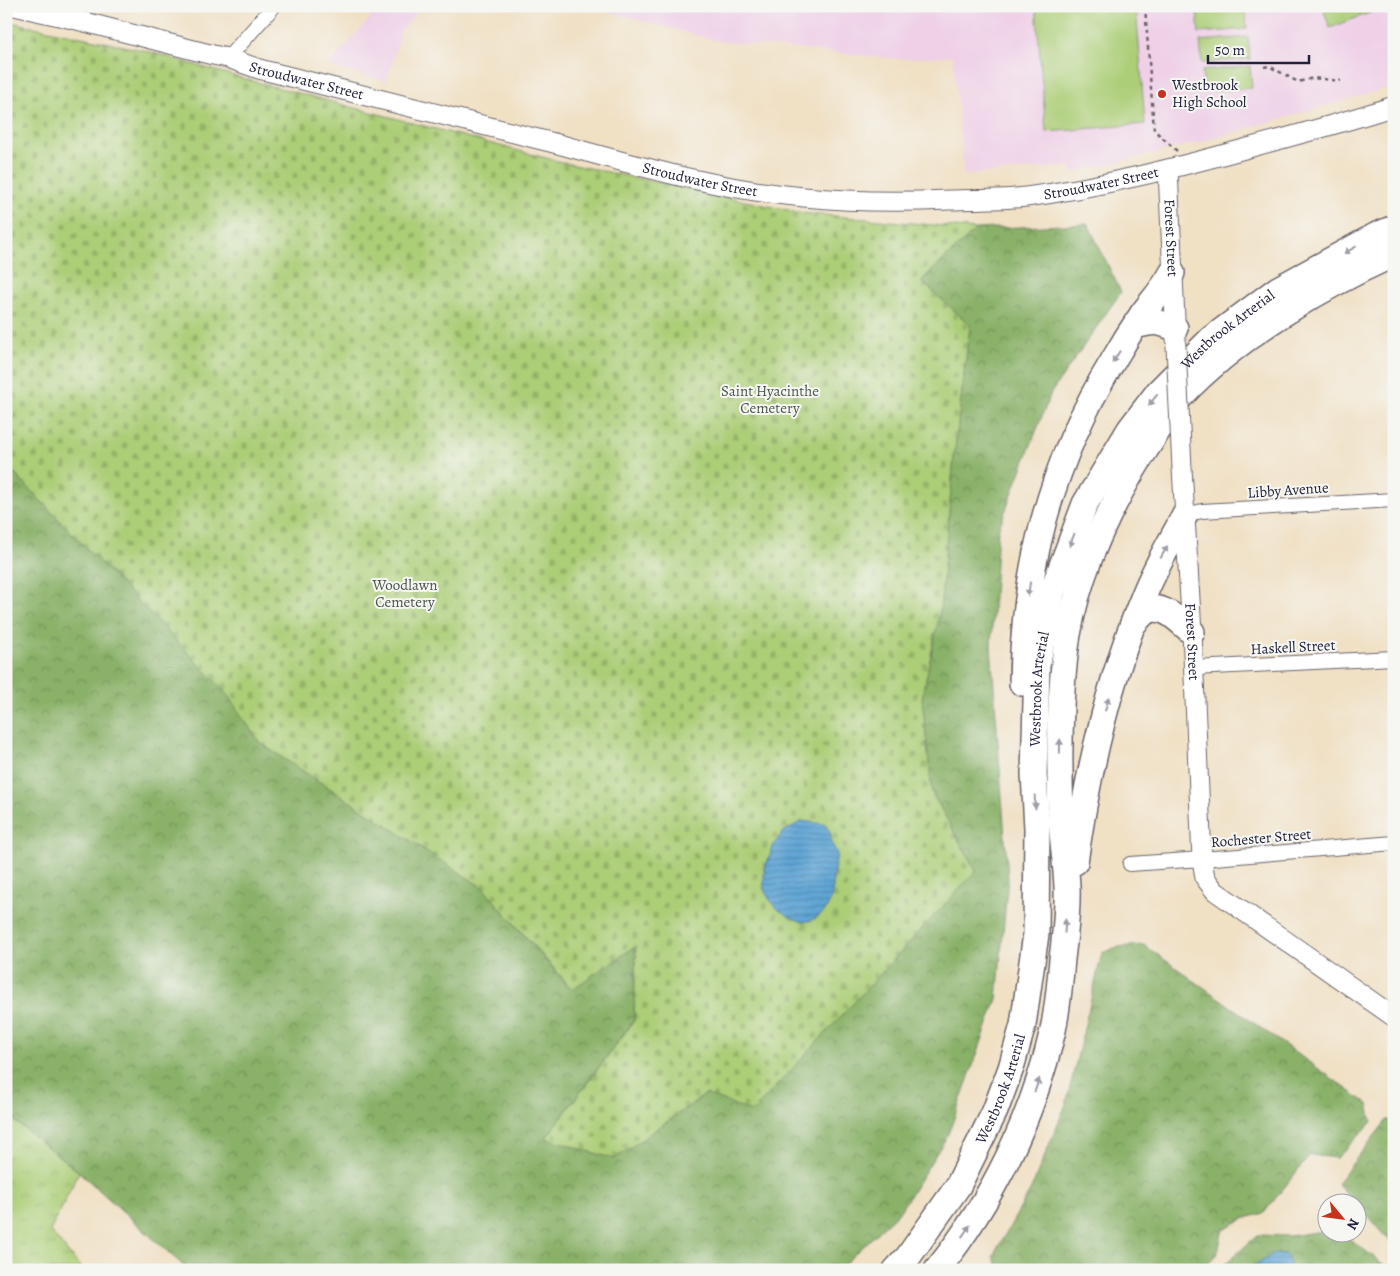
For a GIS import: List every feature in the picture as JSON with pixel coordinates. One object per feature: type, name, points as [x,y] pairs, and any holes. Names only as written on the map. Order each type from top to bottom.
[{"type":"highway","name":"Westbrook Arterial","points":[[896,1270],[908,1257],[958,1186],[995,1111],[1014,1059],[1023,1025],[1036,934],[1037,828],[1034,774],[1037,666],[1052,592],[1085,504],[1130,429],[1159,391],[1212,339],[1278,289],[1377,235],[1394,228]]},
{"type":"highway","name":"Westbrook Arterial","points":[[937,1270],[972,1222],[996,1180],[1024,1121],[1041,1075],[1054,1028],[1065,928],[1067,888],[1061,818],[1061,702],[1066,651],[1075,601],[1093,552],[1122,490],[1179,398],[1224,357],[1261,329],[1317,293],[1394,254]]},
{"type":"highway","points":[[1034,774],[1023,715],[1022,650],[1027,603],[1038,538],[1046,508],[1057,476],[1082,417],[1113,361],[1143,313],[1166,285],[1172,273]]},
{"type":"highway","points":[[1135,326],[1150,322],[1160,322],[1175,337]]},
{"type":"highway","points":[[1067,888],[1075,863],[1082,812],[1103,718],[1133,624],[1145,593],[1158,563],[1185,515]]},
{"type":"highway","points":[[1133,624],[1145,612],[1159,609],[1168,613],[1192,632]]},
{"type":"main road","name":"Stroudwater Street","points":[[14,6],[228,58],[269,71],[633,164],[756,191],[847,201],[922,202],[1024,197],[1091,186],[1175,168],[1354,119],[1394,106]]},
{"type":"main road","name":"Forest Street","points":[[1175,168],[1172,273],[1194,668],[1202,860],[1205,878],[1216,891],[1394,1017]]},
{"type":"street","points":[[228,58],[274,6]]},
{"type":"street","name":"Libby Avenue","points":[[1185,515],[1202,511],[1394,500]]},
{"type":"street","name":"Haskell Street","points":[[1194,668],[1394,658]]},
{"type":"street","name":"Rochester Street","points":[[1130,864],[1202,860],[1394,843]]},
{"type":"path","points":[[1145,6],[1154,130],[1179,153],[1175,168]]},
{"type":"path","points":[[1264,67],[1269,66],[1298,82],[1313,78],[1341,81]]},
{"type":"shaded area","points":[[381,6],[423,6],[401,31],[387,81],[328,66]]},
{"type":"shaded area","name":"Westbrook High School","points":[[587,6],[1394,6],[1394,86],[1197,143],[1072,173],[1071,166],[964,175],[953,56],[897,59],[718,41]]},
{"type":"green space","points":[[1036,6],[1136,6],[1145,124],[1046,132]]},
{"type":"green space","points":[[1331,6],[1387,6],[1330,28],[1324,11],[1333,8]]},
{"type":"green space","points":[[1245,7],[1247,29],[1199,33],[1197,11]]},
{"type":"green space","name":"Woodlawn Cemetery","points":[[6,21],[147,51],[234,76],[565,163],[802,213],[976,229],[921,281],[970,325],[954,456],[940,611],[922,698],[932,793],[976,871],[752,1112],[706,1094],[614,1159],[546,1138],[634,1021],[636,946],[572,989],[482,887],[260,743],[224,690],[6,465]]},
{"type":"green space","points":[[1248,37],[1250,59],[1202,63],[1200,41]]},
{"type":"green space","points":[[1250,66],[1252,88],[1204,92],[1202,71]]},
{"type":"green space","points":[[1088,224],[1121,292],[1051,393],[998,530],[991,646],[1008,878],[997,999],[948,1135],[900,1211],[838,1270],[188,1270],[79,1172],[6,1114],[6,465],[224,690],[260,743],[482,887],[571,989],[636,945],[634,1020],[546,1138],[614,1159],[706,1094],[976,871],[932,793],[922,698],[940,611],[954,456],[970,325],[921,281],[976,229]]},
{"type":"green space","points":[[1144,945],[1368,1104],[1372,1122],[1337,1158],[1310,1155],[1264,1213],[1243,1219],[1223,1229],[1217,1255],[1198,1270],[1000,1270],[993,1256],[1031,1189],[1066,1104],[1102,953],[1117,947]]},
{"type":"green space","points":[[6,1114],[79,1172],[50,1231],[83,1270],[6,1270]]},
{"type":"green space","points":[[1387,1120],[1394,1120],[1394,1246],[1368,1216],[1368,1194],[1347,1194],[1337,1183]]},
{"type":"green space","points":[[1318,1232],[1318,1244],[1356,1244],[1391,1270],[1293,1270],[1286,1254],[1273,1254],[1249,1270],[1218,1270],[1258,1235],[1289,1236]]},
{"type":"water","points":[[802,821],[824,824],[830,831],[832,843],[837,854],[831,900],[825,911],[813,920],[803,922],[779,910],[764,890],[764,869],[771,849],[783,832]]},
{"type":"water","points":[[1273,1254],[1286,1254],[1293,1270],[1249,1270]]},
{"type":"place","name":"Westbrook High School","points":[[1162,94]]},
{"type":"park label","name":"Saint Hyacinthe Cemetery","points":[[770,400]]}]
